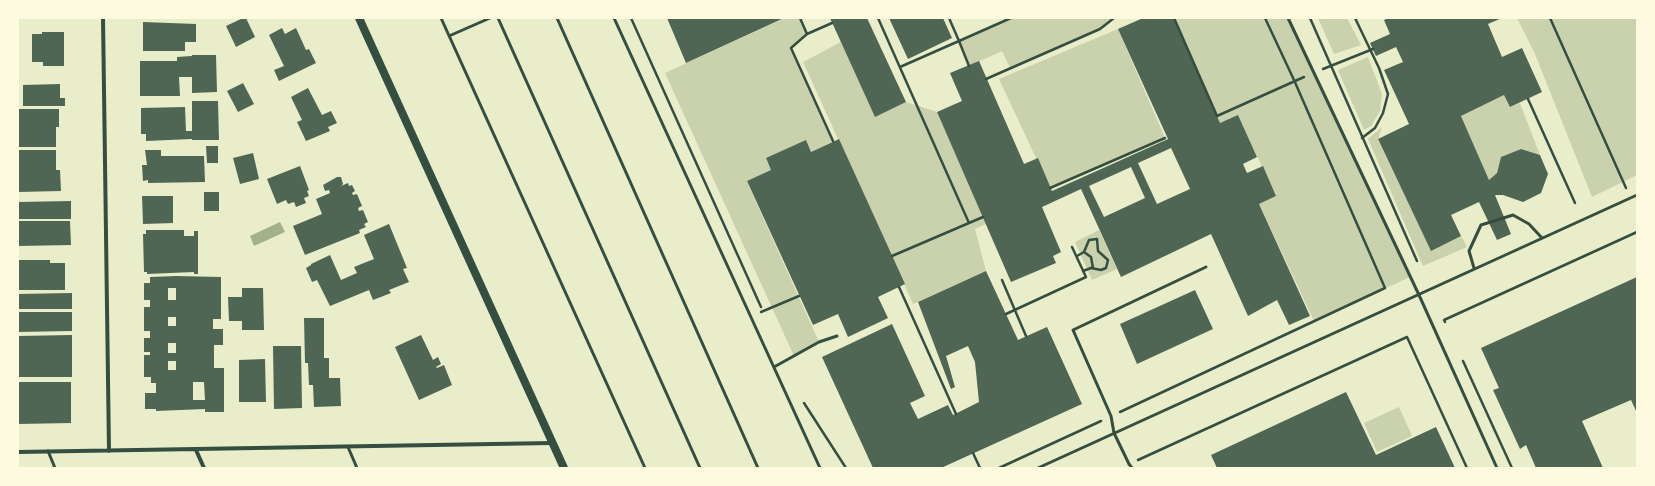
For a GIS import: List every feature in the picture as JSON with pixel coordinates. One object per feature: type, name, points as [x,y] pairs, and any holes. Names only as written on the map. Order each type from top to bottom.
[{"type":"main road","points":[[359,18],[564,468]]},
{"type":"street","points":[[103,18],[109,451]]},
{"type":"street","points":[[18,452],[552,443]]},
{"type":"street","points":[[196,450],[204,468]]},
{"type":"lane","points":[[440,18],[645,468]]},
{"type":"lane","points":[[449,36],[490,18]]},
{"type":"lane","points":[[498,18],[700,468]]},
{"type":"lane","points":[[557,18],[758,468]]},
{"type":"lane","points":[[614,18],[820,468]]},
{"type":"lane","points":[[1288,18],[1419,295],[1497,468]]},
{"type":"lane","points":[[1038,468],[1637,195]]},
{"type":"lane","points":[[1474,268],[1469,250],[1481,225],[1513,215],[1529,224],[1542,238]]},
{"type":"lane","points":[[1132,468],[1114,433],[1111,416],[1073,330],[1206,267]]},
{"type":"lane","points":[[774,367],[819,342],[837,336]]},
{"type":"lane","points":[[348,447],[357,468]]},
{"type":"lane","points":[[48,451],[55,468]]},
{"type":"path","points":[[631,18],[766,318]]},
{"type":"path","points":[[800,18],[807,34]]},
{"type":"path","points":[[878,18],[969,223]]},
{"type":"path","points":[[949,18],[969,66]]},
{"type":"path","points":[[900,67],[1011,18]]},
{"type":"path","points":[[986,79],[1100,29],[1114,18]]},
{"type":"path","points":[[1174,18],[1217,116],[1294,80],[1372,50]]},
{"type":"path","points":[[999,468],[1385,288],[1294,80],[1265,18]]},
{"type":"path","points":[[1310,18],[1330,67],[1419,264]]},
{"type":"path","points":[[1355,18],[1372,50],[1388,94],[1383,113],[1375,128],[1362,138]]},
{"type":"path","points":[[1550,18],[1631,198]]},
{"type":"path","points":[[832,23],[807,34],[791,48],[833,142]]},
{"type":"path","points":[[1528,99],[1575,203]]},
{"type":"path","points":[[1050,188],[1165,138]]},
{"type":"path","points":[[892,256],[983,217]]},
{"type":"path","points":[[1448,327],[1444,320],[1637,232]]},
{"type":"path","points":[[1077,256],[1084,252],[1089,240],[1097,239],[1098,251],[1107,258],[1108,262],[1106,268],[1093,268],[1083,271]]},
{"type":"path","points":[[1006,314],[1086,278],[1072,247]]},
{"type":"path","points":[[1084,252],[1093,260],[1093,268]]},
{"type":"path","points":[[1002,280],[1026,336]]},
{"type":"path","points":[[899,287],[956,414]]},
{"type":"path","points":[[750,317],[800,296]]},
{"type":"path","points":[[1129,464],[1407,337],[1467,468]]},
{"type":"path","points":[[1461,355],[1512,468]]},
{"type":"path","points":[[802,399],[846,468]]},
{"type":"path","points":[[973,453],[980,468]]},
{"type":"shaded area","points":[[785,18],[801,18],[807,34],[791,48],[833,141],[811,152],[806,141],[766,159],[771,170],[747,182],[819,342],[794,356],[665,73]]},
{"type":"shaded area","points":[[1015,18],[1114,18],[1100,29],[1010,68],[1002,51],[969,66],[959,41]]},
{"type":"shaded area","points":[[1174,18],[1288,18],[1410,277],[1314,321],[1259,204],[1276,196],[1238,116],[1220,123]]},
{"type":"shaded area","points":[[1318,18],[1347,18],[1361,45],[1334,54]]},
{"type":"shaded area","points":[[1517,18],[1637,18],[1637,175],[1592,197],[1535,54]]},
{"type":"shaded area","points":[[1118,29],[1165,138],[1050,188],[999,79]]},
{"type":"shaded area","points":[[841,42],[875,116],[906,102],[937,112],[986,224],[975,229],[986,271],[913,304],[803,62]]},
{"type":"shaded area","points":[[1368,57],[1382,94],[1380,111],[1371,126],[1364,130],[1338,70]]},
{"type":"shaded area","points":[[1504,95],[1510,107],[1520,103],[1540,155],[1521,149],[1501,157],[1497,173],[1489,180],[1461,116]]},
{"type":"shaded area","points":[[1382,127],[1378,140],[1431,250],[1461,236],[1467,247],[1423,266],[1368,139]]},
{"type":"shaded area","points":[[280,222],[285,232],[254,246],[250,236]]},
{"type":"shaded area","points":[[1099,230],[1117,269],[1092,280],[1075,242]]},
{"type":"shaded area","points":[[1399,407],[1412,436],[1377,452],[1364,423]]},
{"type":"building","points":[[246,18],[255,37],[236,47],[226,26]]},
{"type":"building","points":[[667,18],[784,18],[686,63]]},
{"type":"building","points":[[830,18],[867,18],[906,102],[875,117]]},
{"type":"building","points":[[889,18],[943,18],[952,38],[908,59]]},
{"type":"building","points":[[1143,18],[1174,18],[1220,123],[1238,115],[1257,157],[1243,164],[1247,173],[1263,166],[1276,196],[1259,204],[1310,316],[1289,325],[1277,300],[1248,316],[1211,234],[1121,277],[1081,189],[1042,207],[1061,252],[1053,256],[1056,263],[1011,282],[937,112],[962,101],[950,73],[979,61],[1024,164],[1038,158],[1052,191],[1168,139],[1118,29]],"holes":[[[1171,148],[1190,189],[1157,204],[1138,163]],[[1131,167],[1145,198],[1104,217],[1089,186]]]},
{"type":"building","points":[[1389,18],[1502,18],[1488,24],[1502,57],[1522,48],[1542,92],[1510,107],[1504,95],[1461,116],[1489,180],[1497,173],[1501,157],[1521,149],[1540,155],[1548,174],[1541,193],[1523,202],[1503,195],[1495,195],[1511,234],[1497,240],[1479,202],[1451,215],[1461,236],[1431,251],[1378,139],[1409,124],[1384,70],[1403,62],[1396,47],[1376,56],[1370,43],[1390,34],[1384,20]]},
{"type":"building","points":[[143,22],[196,24],[196,42],[185,42],[185,51],[143,51]]},
{"type":"building","points":[[282,28],[285,34],[296,28],[306,50],[309,49],[316,63],[279,81],[274,70],[284,66],[269,35]]},
{"type":"building","points":[[42,32],[64,32],[64,66],[43,66],[43,62],[32,62],[32,34],[42,34]]},
{"type":"building","points":[[192,55],[216,55],[217,92],[192,93],[192,77],[179,77],[180,96],[140,96],[140,61],[177,61],[177,57]]},
{"type":"building","points":[[243,83],[254,104],[238,112],[227,91]]},
{"type":"building","points":[[60,84],[60,98],[65,98],[65,106],[23,106],[23,85]]},
{"type":"building","points":[[308,88],[322,115],[331,111],[337,123],[328,127],[330,131],[306,141],[297,122],[302,120],[291,97]]},
{"type":"building","points":[[192,101],[218,101],[219,140],[192,139],[146,141],[146,134],[141,134],[141,108],[185,107],[186,131],[192,131]]},
{"type":"building","points":[[18,109],[59,109],[59,127],[56,127],[56,147],[18,147]]},
{"type":"building","points":[[839,139],[905,284],[878,297],[888,318],[848,337],[838,314],[813,325],[747,181],[771,170],[766,158],[806,140],[811,152]]},
{"type":"building","points":[[206,146],[218,146],[218,163],[207,163]]},
{"type":"building","points":[[18,150],[56,150],[56,170],[60,170],[61,191],[18,192]]},
{"type":"building","points":[[145,150],[161,150],[161,156],[204,156],[205,182],[148,183],[148,180],[143,181],[142,165],[147,165]]},
{"type":"building","points":[[253,153],[259,179],[240,184],[233,158]]},
{"type":"building","points":[[300,166],[309,190],[307,191],[309,196],[304,198],[306,203],[296,207],[294,202],[288,204],[286,200],[277,204],[267,179]]},
{"type":"building","points":[[337,177],[341,177],[343,184],[341,186],[348,183],[349,186],[352,185],[355,191],[352,193],[353,195],[357,194],[362,206],[358,208],[359,211],[363,210],[368,222],[364,224],[366,227],[359,230],[360,233],[305,255],[293,226],[322,214],[316,199],[330,193],[329,190],[325,191],[323,185]]},
{"type":"building","points":[[204,192],[219,192],[219,211],[204,211]]},
{"type":"building","points":[[142,196],[173,196],[173,223],[143,224]]},
{"type":"building","points":[[71,201],[71,219],[18,219],[18,202]]},
{"type":"building","points":[[18,221],[70,221],[71,245],[18,246]]},
{"type":"building","points":[[389,224],[407,268],[403,269],[409,282],[389,290],[391,293],[373,300],[369,290],[330,306],[317,280],[312,282],[306,268],[330,255],[341,280],[357,273],[354,267],[374,259],[364,235]]},
{"type":"building","points":[[146,230],[184,230],[184,236],[194,236],[194,231],[198,231],[198,274],[194,274],[194,272],[147,274],[147,272],[144,272],[143,234],[146,234]]},
{"type":"building","points":[[19,260],[50,260],[50,263],[65,263],[65,290],[19,290]]},
{"type":"building","points":[[986,271],[1018,340],[1047,327],[1082,404],[941,468],[873,468],[822,357],[892,324],[925,396],[910,403],[918,419],[948,405],[953,415],[979,402],[975,362],[968,346],[946,356],[955,387],[951,389],[918,302]]},
{"type":"building","points":[[150,277],[221,277],[221,319],[213,319],[213,329],[223,329],[223,345],[214,345],[214,368],[224,368],[224,412],[205,412],[205,409],[156,411],[156,409],[145,409],[145,393],[156,393],[156,383],[151,383],[151,377],[144,377],[144,355],[150,355],[150,352],[144,352],[144,338],[150,338],[150,331],[144,331],[144,307],[150,307],[150,300],[144,300],[144,283],[150,283]],"holes":[[[168,288],[176,288],[176,300],[168,300]],[[168,317],[176,317],[176,326],[168,326]],[[168,343],[176,343],[176,353],[168,353]],[[168,361],[176,361],[176,370],[168,370]],[[193,382],[204,382],[205,400],[193,400]]]},
{"type":"building","points":[[1637,277],[1637,413],[1631,400],[1582,421],[1603,468],[1536,468],[1526,445],[1520,449],[1493,390],[1499,388],[1481,348]]},
{"type":"building","points":[[242,288],[263,288],[264,330],[242,330],[242,321],[229,321],[228,297],[242,297]]},
{"type":"building","points":[[1195,290],[1213,329],[1137,364],[1120,324]]},
{"type":"building","points":[[72,293],[72,309],[18,309],[18,294]]},
{"type":"building","points":[[18,312],[72,312],[72,331],[18,332]]},
{"type":"building","points":[[304,318],[324,318],[324,358],[329,358],[329,378],[340,378],[341,406],[314,407],[313,385],[309,385],[308,363],[305,363]]},
{"type":"building","points":[[72,335],[72,377],[18,377],[18,336]]},
{"type":"building","points":[[421,335],[433,360],[438,357],[441,364],[436,367],[437,368],[444,365],[452,385],[419,400],[395,347]]},
{"type":"building","points":[[273,346],[301,346],[302,408],[274,409]]},
{"type":"building","points":[[265,359],[266,402],[239,402],[239,360]]},
{"type":"building","points":[[18,382],[71,382],[71,423],[18,424]]},
{"type":"building","points":[[1346,392],[1376,455],[1436,427],[1455,468],[1217,468],[1211,455]]}]
